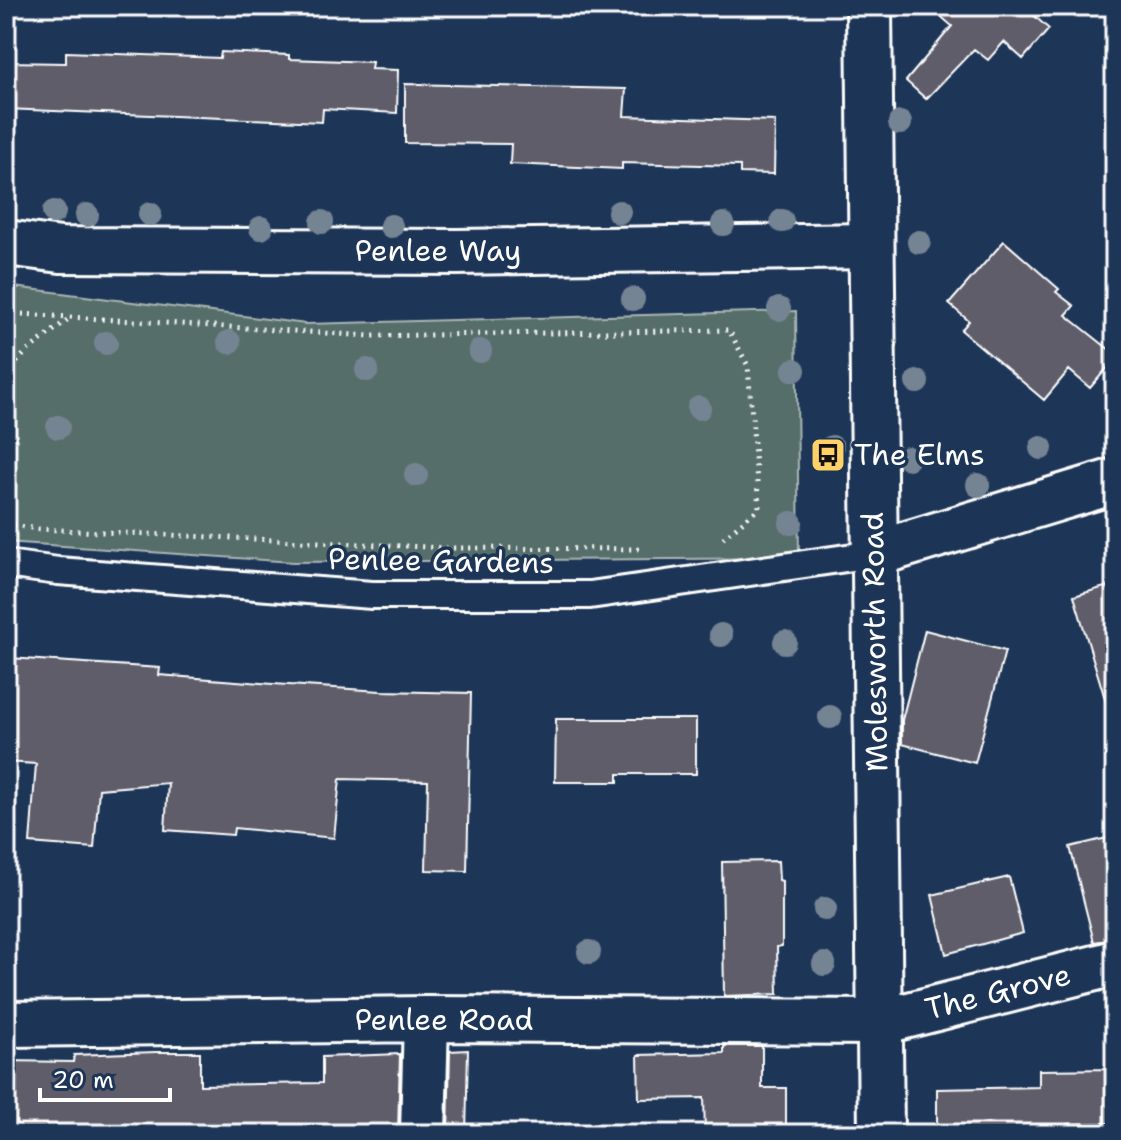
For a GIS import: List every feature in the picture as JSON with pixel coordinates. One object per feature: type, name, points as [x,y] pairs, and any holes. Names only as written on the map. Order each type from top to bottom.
[{"type":"street","name":"Molesworth Road","points":[[869,6],[881,1134]]},
{"type":"street","name":"Penlee Way","points":[[6,243],[61,250],[441,252],[871,246]]},
{"type":"street","points":[[874,554],[1115,481]]},
{"type":"street","name":"The Grove","points":[[881,1022],[1115,963]]},
{"type":"street","points":[[423,1134],[426,1019]]},
{"type":"street","name":"Penlee Road","points":[[6,1024],[426,1019],[881,1022]]},
{"type":"lane","name":"Penlee Gardens","points":[[6,564],[58,571],[372,595],[590,595],[874,554]]},
{"type":"path","points":[[6,313],[371,336],[729,330],[748,366],[759,508],[710,549]]},
{"type":"path","points":[[6,374],[27,351],[71,317]]},
{"type":"path","points":[[6,524],[38,529],[448,548],[649,549]]},
{"type":"green space","points":[[6,286],[306,324],[796,311],[799,558],[293,562],[6,542]]},
{"type":"building","points":[[929,6],[1035,6],[1030,12],[1049,29],[1023,59],[1004,42],[988,60],[974,49],[926,99],[906,81],[952,26]]},
{"type":"building","points":[[66,52],[220,58],[221,52],[289,55],[289,59],[372,62],[371,69],[398,70],[397,113],[323,109],[322,122],[6,109],[6,62],[66,63]]},
{"type":"building","points":[[405,84],[626,89],[624,116],[775,121],[774,174],[740,173],[740,166],[622,163],[622,169],[510,164],[511,144],[405,143]]},
{"type":"building","points":[[1004,241],[1074,306],[1066,315],[1115,354],[1115,359],[1090,388],[1069,370],[1044,400],[961,330],[969,321],[949,304]]},
{"type":"building","points":[[1115,584],[1115,701],[1106,702],[1074,596]]},
{"type":"building","points":[[925,630],[1005,651],[975,763],[902,744],[902,720]]},
{"type":"building","points":[[9,658],[160,668],[159,675],[273,684],[471,693],[467,871],[426,870],[428,781],[340,779],[334,838],[234,828],[233,835],[165,830],[168,783],[99,789],[94,848],[30,843],[36,764],[6,762]]},
{"type":"building","points":[[556,719],[696,719],[696,774],[618,774],[618,782],[555,782]]},
{"type":"building","points":[[1115,836],[1115,939],[1094,942],[1070,847]]},
{"type":"building","points":[[778,861],[779,880],[782,881],[782,946],[777,947],[778,994],[724,996],[722,862]]},
{"type":"building","points":[[1009,877],[1023,933],[946,954],[932,895]]},
{"type":"building","points":[[724,1046],[762,1046],[762,1088],[786,1088],[786,1134],[705,1134],[704,1098],[639,1099],[638,1055],[724,1053]]},
{"type":"building","points":[[468,1050],[466,1134],[448,1134],[450,1051]]},
{"type":"building","points":[[200,1052],[200,1085],[322,1083],[322,1057],[400,1054],[398,1134],[85,1134],[85,1128],[6,1128],[6,1061],[73,1062],[74,1055]]},
{"type":"building","points":[[1115,1069],[1115,1123],[1068,1124],[1068,1133],[937,1133],[937,1089],[1039,1087],[1039,1070]]},
{"type":"place","name":"The Elms","points":[[828,455]]}]
